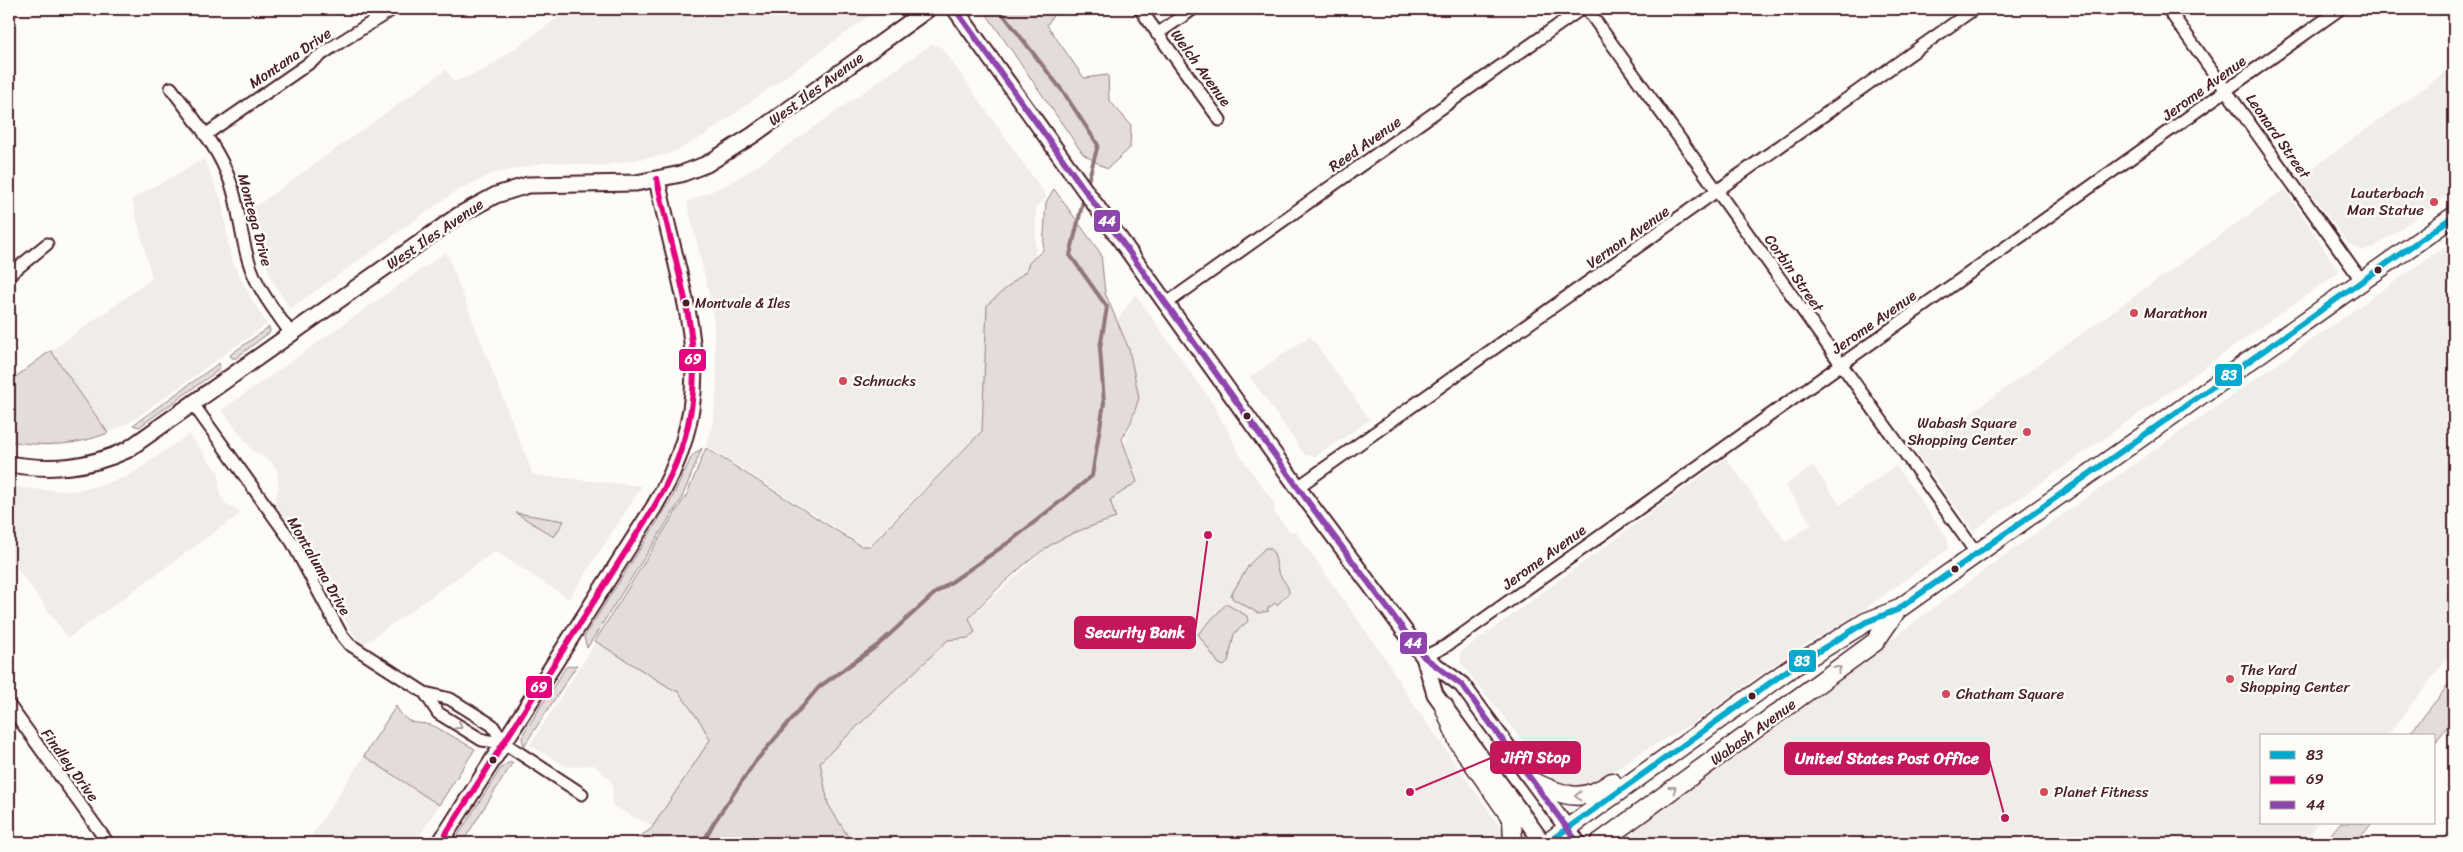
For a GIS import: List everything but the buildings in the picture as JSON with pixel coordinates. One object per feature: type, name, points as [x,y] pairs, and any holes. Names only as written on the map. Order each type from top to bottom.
[{"type":"main road","name":"Wabash Avenue","points":[[1547,843],[1788,670],[1866,622],[1897,610],[2454,216]]},
{"type":"main road","name":"Wabash Avenue","points":[[1599,843],[1875,642],[1897,610]]},
{"type":"main road","points":[[1444,706],[1459,743],[1512,819],[1513,843]]},
{"type":"main road","points":[[1536,783],[1571,796],[1588,796],[1597,793],[1645,759],[1667,756]]},
{"type":"main road","points":[[1619,843],[1626,827],[1634,818]]},
{"type":"street","name":"Montana Drive","points":[[206,136],[331,48],[393,9]]},
{"type":"street","name":"West Iles Avenue","points":[[9,464],[58,469],[104,460],[137,444],[459,215],[496,195],[528,185],[622,184],[657,180],[681,174],[726,153],[928,9]]},
{"type":"street","points":[[954,9],[1068,170],[1424,657],[1462,685],[1536,783],[1578,843]]},
{"type":"street","name":"Welch Avenue","points":[[1140,9],[1220,120]]},
{"type":"street","points":[[1157,34],[1193,9]]},
{"type":"street","name":"Reed Avenue","points":[[1167,303],[1581,9]]},
{"type":"street","name":"Corbin Street","points":[[1587,9],[1977,554]]},
{"type":"street","name":"Vernon Avenue","points":[[1298,487],[1718,192],[1974,9]]},
{"type":"street","name":"Leonard Street","points":[[2168,9],[2362,281]]},
{"type":"street","name":"Jerome Avenue","points":[[1424,657],[1446,646],[2340,9]]},
{"type":"street","name":"Montega Drive","points":[[171,88],[217,153],[233,188],[248,259],[255,276],[266,298],[292,335]]},
{"type":"street","points":[[440,843],[662,494],[675,469],[687,432],[695,380],[692,333],[657,180]]},
{"type":"street","points":[[9,276],[47,244]]},
{"type":"street","name":"Montaluma Drive","points":[[194,404],[292,542],[348,644],[425,693],[450,699],[492,725],[504,743]]},
{"type":"street","points":[[1424,657],[1435,694],[1543,843]]},
{"type":"street","name":"Montaluma Drive","points":[[425,693],[438,713],[482,740],[504,743]]},
{"type":"street","name":"Findley Drive","points":[[9,705],[108,843]]},
{"type":"street","points":[[504,743],[582,794]]},
{"type":"shaded area","points":[[570,9],[879,9],[705,135],[682,148],[669,154],[600,166],[548,162],[492,174],[456,191],[290,309],[271,278],[260,246],[252,209],[446,70],[454,82],[485,70]]},
{"type":"shaded area","points":[[983,9],[1057,9],[1047,25],[1084,78],[1108,75],[1109,100],[1131,125],[1130,148],[1107,169],[1083,154]]},
{"type":"shaded area","points":[[932,44],[942,48],[1047,197],[1036,207],[1035,269],[983,429],[866,547],[706,446],[713,422],[717,387],[713,310],[687,202],[728,184],[767,160]]},
{"type":"shaded area","points":[[2454,66],[2454,191],[2373,248],[2362,251],[2349,244],[2299,178]]},
{"type":"shaded area","points":[[204,159],[221,200],[231,258],[249,295],[267,324],[133,420],[108,433],[51,351],[152,279],[132,199]]},
{"type":"shaded area","points":[[1054,189],[1101,254],[1105,293],[1129,349],[1139,398],[1131,422],[1122,439],[1137,482],[1110,500],[1116,518],[1062,539],[1046,548],[1025,564],[969,618],[975,632],[968,638],[948,640],[820,762],[828,804],[852,843],[630,843],[651,829],[710,740],[701,723],[678,691],[675,691],[595,641],[687,494],[706,448],[861,546],[870,546],[982,431],[987,305],[1026,271],[1029,263],[1043,250],[1046,202]]},
{"type":"shaded area","points":[[2285,189],[2339,272],[1973,531],[1916,452]]},
{"type":"shaded area","points":[[2454,240],[2454,650],[2389,734],[2260,734],[2260,824],[2318,824],[2303,843],[1626,843],[1636,829],[1998,560]]},
{"type":"shaded area","points":[[446,252],[533,475],[642,486],[569,599],[495,551],[363,645],[358,641],[339,609],[305,546],[274,503],[279,487],[277,470],[271,461],[253,451],[222,410]]},
{"type":"shaded area","points":[[1135,294],[1215,407],[1242,458],[1275,505],[1274,512],[1289,531],[1296,532],[1388,663],[1412,702],[1503,831],[1502,839],[1495,843],[835,843],[793,781],[1058,537],[1115,473],[1135,413],[1113,327]]},
{"type":"shaded area","points":[[269,327],[270,332],[236,358],[232,358],[230,355]]},
{"type":"shaded area","points":[[1310,336],[1370,420],[1316,456],[1305,455],[1250,377]]},
{"type":"shaded area","points":[[50,351],[108,433],[84,441],[47,445],[9,441],[9,382]]},
{"type":"shaded area","points":[[219,363],[220,369],[139,427],[133,425]]},
{"type":"shaded area","points":[[189,434],[219,474],[220,495],[225,503],[241,513],[68,638],[9,557],[9,486],[74,491],[101,485],[129,476]]},
{"type":"shaded area","points":[[702,448],[681,500],[587,648],[584,637],[670,502],[692,456]]},
{"type":"shaded area","points":[[1726,458],[1786,542],[1812,524],[1785,486],[1813,466],[1840,505],[1896,466],[1948,539],[1948,549],[1862,611],[1789,654],[1690,725],[1640,753],[1601,780],[1582,786],[1569,787],[1552,778],[1461,663],[1460,653]]},
{"type":"shaded area","points":[[516,513],[564,521],[554,537]]},
{"type":"shaded area","points":[[1265,548],[1270,548],[1274,554],[1278,571],[1288,587],[1289,593],[1277,605],[1275,603],[1267,609],[1269,611],[1258,613],[1233,599],[1231,595],[1249,565]]},
{"type":"shaded area","points":[[1226,604],[1247,616],[1248,621],[1234,634],[1228,662],[1224,666],[1219,664],[1198,634]]},
{"type":"shaded area","points":[[600,636],[732,717],[659,829],[612,806],[613,785],[608,777],[594,765],[567,767],[530,745]]},
{"type":"shaded area","points":[[577,665],[524,746],[522,738],[525,731],[566,667]]},
{"type":"shaded area","points":[[2454,678],[2454,718],[2436,741],[2436,734],[2410,734]]},
{"type":"shaded area","points":[[396,706],[405,718],[410,721],[436,727],[475,749],[439,805],[364,756]]},
{"type":"shaded area","points":[[364,756],[439,805],[415,843],[307,843]]},
{"type":"shaded area","points":[[513,762],[462,843],[457,843],[455,840],[501,768]]},
{"type":"shaded area","points":[[2339,824],[2371,824],[2356,843],[2324,843]]},
{"type":"waterway","points":[[999,9],[1064,93],[1098,145],[1087,185]]},
{"type":"waterway","points":[[703,843],[713,824],[755,762],[819,687],[878,645],[934,594],[1012,540],[1092,476],[1104,403],[1100,348],[1107,307],[1070,255],[1084,197]]},
{"type":"transit line","name":"44","points":[[955,9],[1309,503],[1424,657],[1462,685],[1578,843]]},
{"type":"transit line","name":"69","points":[[440,843],[654,507],[676,463],[689,422],[694,383],[692,344],[686,306],[657,179]]},
{"type":"transit line","name":"83","points":[[1547,843],[1788,670],[1866,622],[1897,610],[2454,216]]},
{"type":"place","name":"Lauterbach Man Statue","points":[[2434,202]]},
{"type":"place","name":"Montvale & Iles","points":[[686,303]]},
{"type":"place","name":"Marathon","points":[[2134,313]]},
{"type":"place","name":"Schnucks","points":[[843,381]]},
{"type":"place","name":"Wabash Square Shopping Center","points":[[2027,432]]},
{"type":"place","name":"Security Bank","points":[[1208,535]]},
{"type":"place","name":"The Yard Shopping Center","points":[[2230,679]]},
{"type":"place","name":"Chatham Square","points":[[1946,694]]},
{"type":"place","name":"Jiffi Stop","points":[[1410,792]]},
{"type":"place","name":"Planet Fitness","points":[[2044,792]]},
{"type":"place","name":"United States Post Office","points":[[2005,818]]}]
